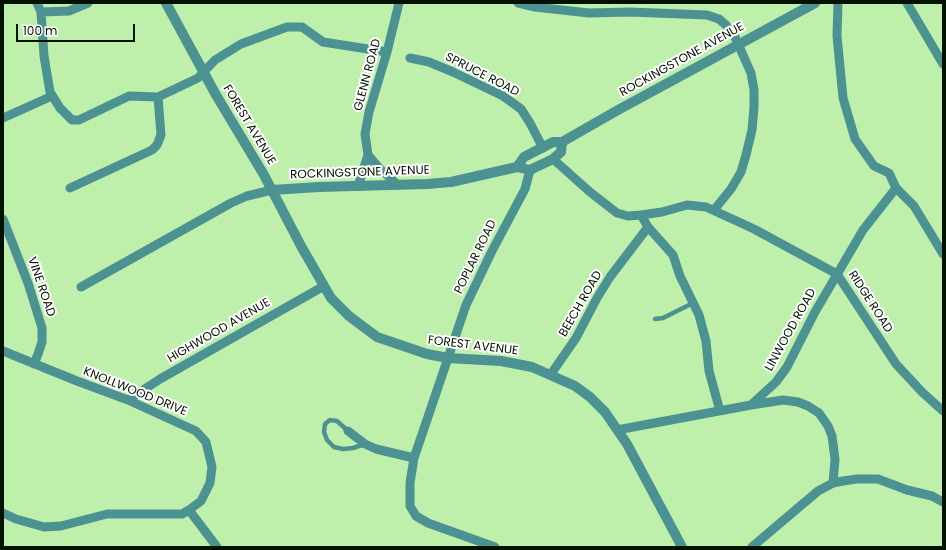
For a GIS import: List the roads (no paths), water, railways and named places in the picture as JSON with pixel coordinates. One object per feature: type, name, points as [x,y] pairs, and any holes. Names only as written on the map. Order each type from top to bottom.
[{"type":"street","points":[[37,3],[42,12],[44,56],[52,96],[60,108],[72,120],[79,120],[129,96],[158,97],[198,78],[216,60],[241,44],[287,27],[302,27],[323,42],[387,52]]},
{"type":"street","points":[[42,12],[68,11],[88,3]]},
{"type":"street","name":"FOREST AVENUE","points":[[166,3],[272,190],[301,246],[331,298],[349,316],[377,337],[406,348],[426,354],[448,358],[501,361],[532,367],[551,374],[575,386],[590,397],[605,412],[627,444],[682,547]]},
{"type":"street","name":"GLENN ROAD","points":[[358,186],[368,155],[365,134],[369,112],[387,52],[399,3]]},
{"type":"street","points":[[518,3],[535,7],[589,13],[631,8],[707,15],[719,19],[726,24],[738,44],[751,73],[754,90],[754,107],[752,130],[741,172],[714,210]]},
{"type":"street","name":"ROCKINGSTONE AVENUE","points":[[517,167],[524,157],[553,142],[562,142],[815,3]]},
{"type":"street","points":[[838,3],[837,36],[843,98],[855,139],[874,166],[889,173],[896,188],[914,206],[943,254]]},
{"type":"street","points":[[907,3],[943,64]]},
{"type":"street","name":"SPRUCE ROAD","points":[[410,58],[429,62],[503,96],[521,109],[543,148]]},
{"type":"street","points":[[3,118],[52,96]]},
{"type":"street","points":[[70,188],[152,150],[157,145],[161,135],[158,97]]},
{"type":"street","points":[[530,170],[553,159],[561,152],[562,142]]},
{"type":"street","points":[[368,155],[379,168],[398,185]]},
{"type":"street","name":"RIDGE ROAD","points":[[553,159],[590,192],[618,213],[628,216],[642,215],[662,212],[687,205],[706,206],[837,274],[896,364],[922,392],[943,411]]},
{"type":"street","name":"ROCKINGSTONE AVENUE","points":[[81,287],[231,202],[248,196],[272,190],[451,182],[517,167],[530,170]]},
{"type":"street","name":"POPLAR ROAD","points":[[495,547],[428,522],[416,516],[410,506],[410,483],[414,458],[466,305],[492,251],[525,189],[530,170]]},
{"type":"street","name":"LINWOOD ROAD","points":[[751,405],[776,382],[787,367],[815,312],[863,230],[896,188]]},
{"type":"street","points":[[642,215],[648,228],[673,255],[680,276],[699,315],[706,341],[709,371],[720,411]]},
{"type":"street","name":"VINE ROAD","points":[[3,219],[28,283],[42,328],[42,342],[34,364]]},
{"type":"street","name":"BEECH ROAD","points":[[551,374],[576,338],[610,277],[648,228]]},
{"type":"street","name":"HIGHWOOD AVENUE","points":[[128,400],[160,379],[324,286]]},
{"type":"street","name":"KNOLLWOOD DRIVE","points":[[3,351],[128,400],[196,431],[206,442],[212,467],[210,483],[201,501],[189,510]]},
{"type":"street","points":[[617,430],[783,400],[798,402],[819,413],[828,426],[832,436],[835,459],[833,483]]},
{"type":"street","points":[[348,431],[364,444],[376,449],[414,458]]},
{"type":"street","points":[[752,547],[818,491],[833,483],[857,479],[878,479],[907,490],[932,496],[943,502]]},
{"type":"street","points":[[3,513],[16,519],[44,527],[61,526],[107,514],[182,514],[189,510],[217,547]]},
{"type":"lane","points":[[655,319],[663,318],[693,303]]},
{"type":"lane","points":[[348,431],[337,421],[330,420],[326,424],[324,432],[327,440],[334,446],[343,449],[364,444]]}]
